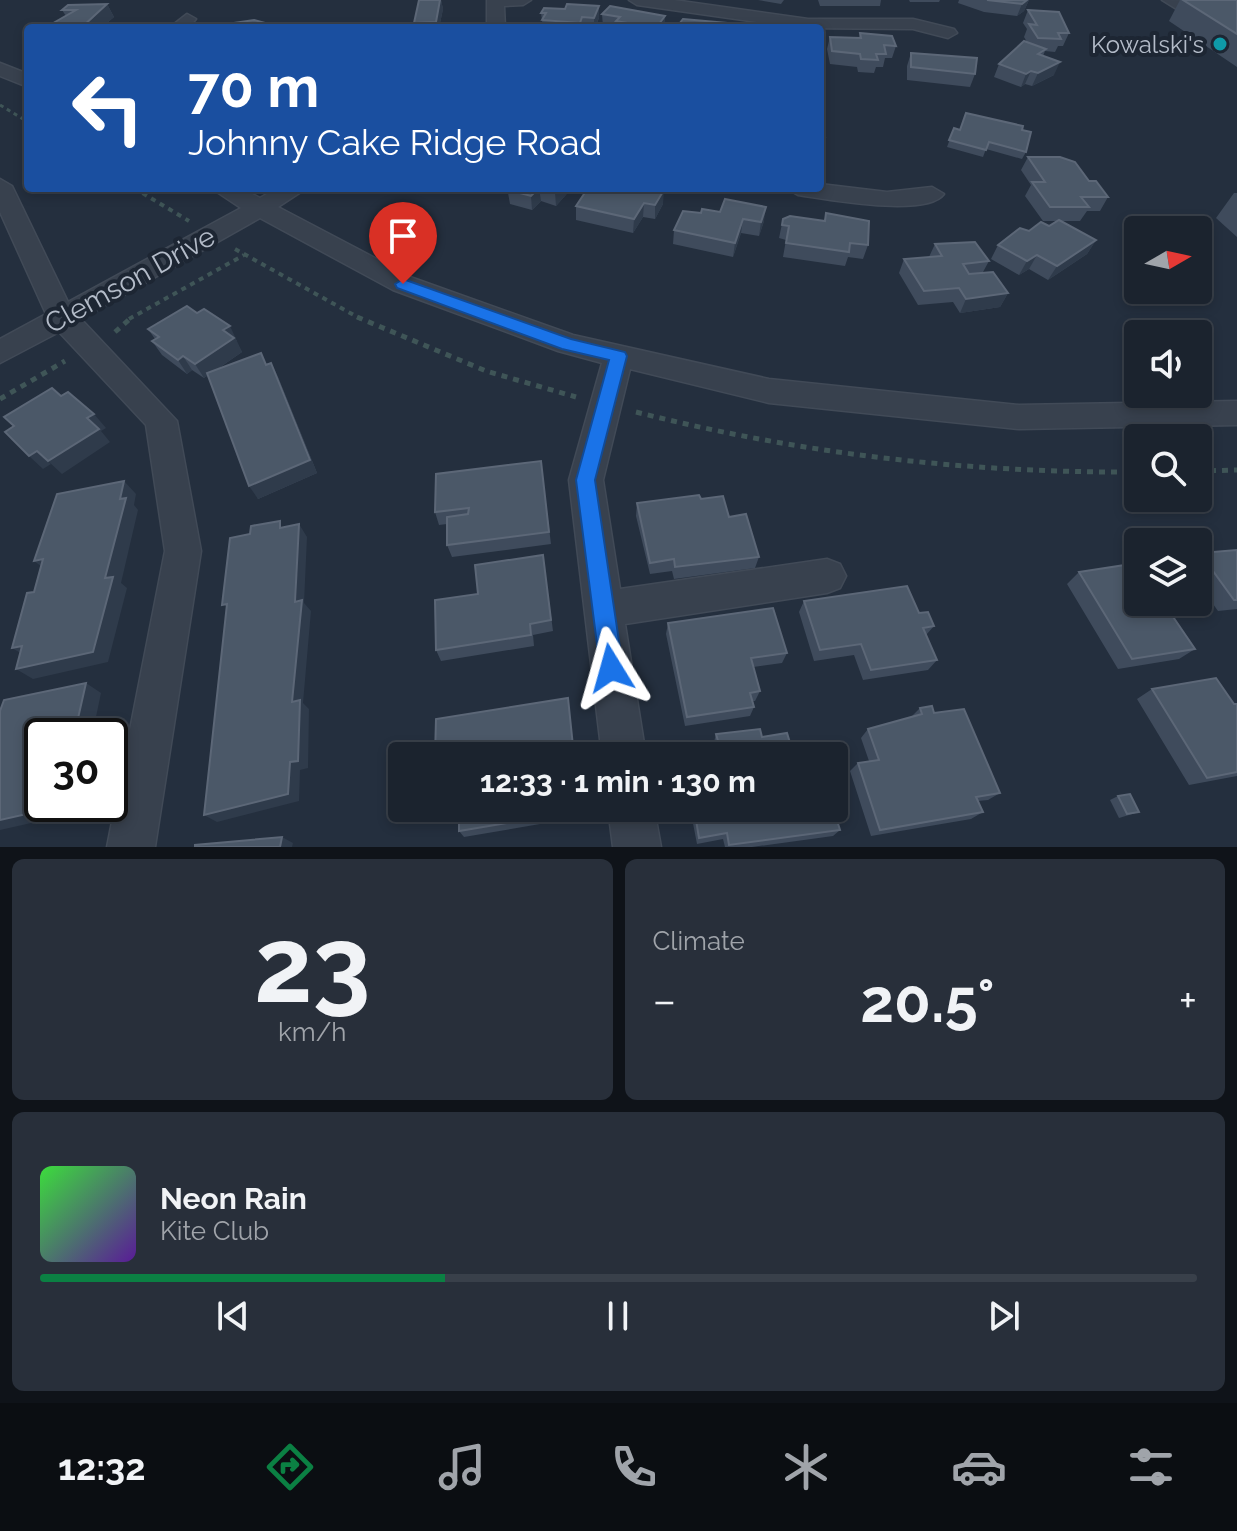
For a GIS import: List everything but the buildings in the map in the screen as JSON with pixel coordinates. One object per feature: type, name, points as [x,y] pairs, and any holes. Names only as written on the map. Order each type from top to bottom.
[{"type":"street","points":[[496,24],[495,0],[523,0]]},
{"type":"street","points":[[637,0],[702,4],[808,24],[913,24],[948,33]]},
{"type":"street","points":[[1170,0],[1183,8],[1237,6]]},
{"type":"street","points":[[0,69],[24,79]]},
{"type":"street","points":[[0,186],[61,316],[161,421],[183,551],[131,847]]},
{"type":"street","points":[[824,191],[887,199],[932,194]]},
{"type":"street","points":[[230,192],[403,284],[568,344],[769,391],[1019,417],[1237,412]]},
{"type":"street","name":"Clemson Drive","points":[[0,352],[288,192]]},
{"type":"street","points":[[619,356],[586,480],[622,742]]},
{"type":"street","points":[[603,609],[827,576]]},
{"type":"street","points":[[633,822],[637,847]]},
{"type":"path","points":[[0,105],[24,120]]},
{"type":"path","points":[[0,399],[116,331],[128,319],[244,255]]},
{"type":"path","points":[[1212,471],[1237,470]]},
{"type":"place","name":"Kowalski's","points":[[1220,44]]},
{"type":"route","points":[[403,284],[568,344],[619,356],[586,480],[611,668]]}]
